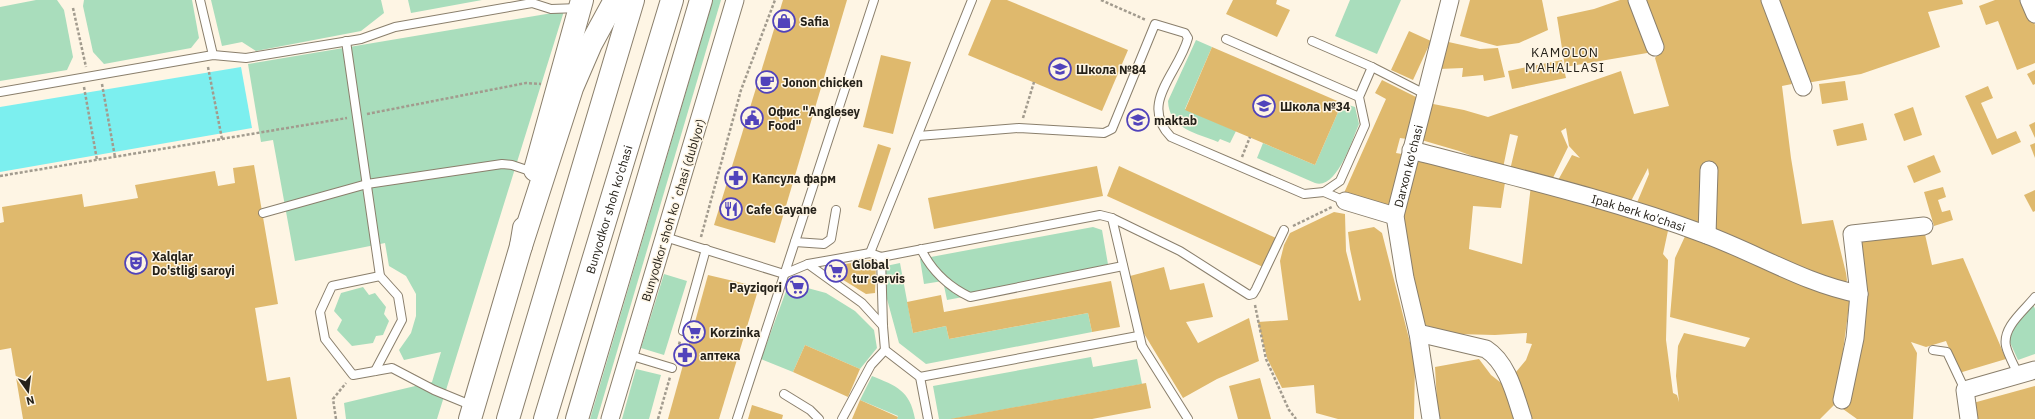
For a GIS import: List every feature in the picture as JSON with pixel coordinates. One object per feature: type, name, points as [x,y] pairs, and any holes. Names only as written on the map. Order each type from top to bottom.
[{"type":"main road","points":[[472,413],[521,246],[572,88],[591,44],[615,0]]},
{"type":"main road","points":[[508,419],[634,0]]},
{"type":"main road","name":"Bunyodkor shoh ko'chasi","points":[[545,419],[661,35],[673,0]]},
{"type":"main road","points":[[577,419],[700,0]]},
{"type":"main road","points":[[521,246],[535,172],[581,4]]},
{"type":"street","name":"Bunyodkor shoh koʻchasi (dublyor)","points":[[610,419],[735,0]]},
{"type":"street","name":"Darxon ko'chasi","points":[[1431,419],[1418,333],[1405,278],[1395,216],[1450,0]]},
{"type":"street","points":[[1637,0],[1655,46]]},
{"type":"street","points":[[1770,0],[1803,87]]},
{"type":"street","points":[[2029,0],[2035,14]]},
{"type":"street","name":"Ipak berk ko'chasi","points":[[1411,150],[1589,197],[1707,235],[1834,289],[1859,294]]},
{"type":"street","points":[[1707,235],[1709,170]]},
{"type":"street","points":[[1345,201],[1395,216]]},
{"type":"street","points":[[1842,400],[1855,338],[1859,294],[1852,234],[1924,226]]},
{"type":"street","points":[[1418,333],[1486,349],[1494,354],[1512,386],[1523,419]]},
{"type":"street","points":[[1969,419],[1965,390],[2035,370]]},
{"type":"lane","points":[[200,0],[210,56]]},
{"type":"lane","points":[[737,419],[874,0]]},
{"type":"lane","points":[[870,253],[972,0]]},
{"type":"lane","points":[[0,92],[210,56],[246,58],[361,39],[395,27],[532,3],[551,9],[581,4]]},
{"type":"lane","points":[[918,136],[1019,128],[1104,133],[1112,129],[1155,24],[1185,33],[1188,38],[1158,99],[1160,120],[1171,137],[1304,194],[1324,192],[1340,181],[1365,125],[1359,97],[1372,67]]},
{"type":"lane","points":[[1226,39],[1359,97]]},
{"type":"lane","points":[[346,41],[380,276],[398,296],[402,320],[375,371]]},
{"type":"lane","points":[[1312,41],[1372,67],[1425,94]]},
{"type":"lane","points":[[263,213],[367,184],[502,164],[512,165],[535,172]]},
{"type":"lane","points":[[1324,192],[1345,201]]},
{"type":"lane","points":[[795,242],[824,244],[831,239],[836,210]]},
{"type":"lane","points":[[665,237],[784,274],[808,264],[870,253],[881,257],[1100,215],[1112,218],[1180,252],[1249,295],[1253,294],[1284,230]]},
{"type":"lane","points":[[1112,218],[1138,336],[1142,346],[1188,419]]},
{"type":"lane","points":[[683,331],[702,248]]},
{"type":"lane","points":[[922,249],[928,262],[951,287],[970,298],[1123,266]]},
{"type":"lane","points":[[881,257],[885,350],[920,377],[928,419]]},
{"type":"lane","points":[[808,264],[862,303],[883,326]]},
{"type":"lane","points":[[380,276],[332,286],[320,312],[325,339],[353,374],[392,368],[434,390],[472,413]]},
{"type":"lane","points":[[2018,374],[2006,345],[2006,336],[2015,320],[2035,297]]},
{"type":"lane","points":[[920,377],[1138,336]]},
{"type":"lane","points":[[842,419],[871,365],[885,350]]},
{"type":"lane","points":[[1933,350],[1947,352],[1965,390]]},
{"type":"lane","points":[[629,355],[672,368]]},
{"type":"lane","points":[[784,394],[810,410],[819,419]]},
{"type":"path","points":[[702,248],[741,90],[774,0]]},
{"type":"path","points":[[1101,0],[1155,24]]},
{"type":"path","points":[[73,8],[97,160]]},
{"type":"path","points":[[210,56],[222,139]]},
{"type":"path","points":[[101,75],[115,157]]},
{"type":"path","points":[[1019,128],[1034,82]]},
{"type":"path","points":[[0,176],[357,116],[526,83],[542,84]]},
{"type":"path","points":[[1242,157],[1250,137]]},
{"type":"path","points":[[1284,230],[1345,201]]},
{"type":"path","points":[[1253,294],[1266,359],[1289,410],[1296,419]]},
{"type":"path","points":[[336,419],[333,399],[353,374]]},
{"type":"green space","points":[[36,0],[57,0],[64,10],[73,57],[67,70],[0,81],[0,7]]},
{"type":"green space","points":[[84,0],[192,0],[199,38],[191,48],[104,64],[93,52],[83,6]]},
{"type":"green space","points":[[211,0],[381,0],[384,13],[361,31],[256,51],[242,42],[222,46]]},
{"type":"green space","points":[[408,0],[482,0],[411,13]]},
{"type":"green space","points":[[713,0],[721,0],[597,419],[590,419]]},
{"type":"green space","points":[[1350,0],[1401,0],[1377,54],[1335,36]]},
{"type":"green space","points":[[564,11],[437,419],[346,419],[344,403],[432,382],[441,352],[404,360],[399,350],[411,333],[416,316],[416,294],[406,276],[389,266],[385,243],[295,261],[273,140],[261,142],[248,64]]},
{"type":"green space","points":[[1196,40],[1212,47],[1185,109],[1236,131],[1230,143],[1220,139],[1218,142],[1186,129],[1173,118],[1170,110],[1168,101]]},
{"type":"green space","points":[[1342,103],[1355,107],[1359,124],[1343,162],[1337,172],[1330,179],[1323,183],[1315,183],[1257,158],[1263,143],[1315,165]]},
{"type":"green space","points":[[1093,227],[1102,230],[1109,270],[947,300],[943,281],[924,284],[920,259]]},
{"type":"green space","points":[[900,263],[913,333],[946,326],[949,339],[1088,313],[1092,332],[926,364],[899,343],[887,299],[886,266]]},
{"type":"green space","points":[[664,274],[687,281],[664,355],[641,348]]},
{"type":"green space","points":[[789,283],[826,293],[855,311],[874,330],[877,348],[860,369],[805,345],[793,372],[761,359]]},
{"type":"green space","points":[[363,287],[369,295],[375,293],[386,307],[384,314],[389,321],[383,335],[376,336],[373,343],[352,346],[337,330],[342,320],[334,311],[341,293]]},
{"type":"green space","points":[[2033,304],[2035,309],[2035,354],[2018,360],[2008,338],[2015,325]]},
{"type":"green space","points":[[1091,357],[1093,367],[1137,359],[1142,384],[952,419],[939,419],[933,386]]},
{"type":"green space","points":[[636,369],[661,375],[649,419],[622,419]]},
{"type":"green space","points":[[872,376],[895,386],[906,395],[913,409],[915,419],[897,419],[898,416],[860,400]]},
{"type":"water","points":[[241,67],[252,128],[0,172],[0,107]]},
{"type":"building","points":[[783,0],[847,0],[775,243],[714,225]]},
{"type":"building","name":"Школа №84","points":[[991,0],[1007,0],[1128,50],[1102,111],[968,55]]},
{"type":"building","points":[[1233,0],[1277,0],[1276,4],[1290,10],[1277,37],[1226,14]]},
{"type":"building","points":[[1470,0],[1542,0],[1548,30],[1519,43],[1497,46],[1460,36]]},
{"type":"building","points":[[1620,0],[1635,0],[1653,52],[1565,67],[1557,17],[1594,9]]},
{"type":"building","points":[[1642,0],[1762,0],[1792,84],[1782,86],[1791,158],[1802,224],[1833,220],[1846,273],[1847,280],[1845,285],[1700,227],[1636,205],[1649,174],[1648,168],[1629,205],[1557,182],[1572,155],[1580,158],[1569,146],[1566,128],[1561,131],[1568,147],[1550,184],[1510,170],[1518,136],[1510,134],[1503,168],[1459,151],[1418,139],[1428,103],[1464,110],[1488,117],[1621,71],[1634,114],[1669,106],[1655,58],[1660,51]]},
{"type":"building","points":[[1774,0],[1962,0],[1963,4],[1928,12],[1940,47],[1861,74],[1806,83]]},
{"type":"building","points":[[1995,0],[2026,0],[2035,25],[2035,63],[2017,70],[1998,21],[1986,25],[1979,6]]},
{"type":"building","points":[[1409,31],[1431,41],[1413,80],[1391,70]]},
{"type":"building","points":[[1444,41],[1480,49],[1498,48],[1505,77],[1484,81],[1483,75],[1462,77],[1463,68],[1439,69]]},
{"type":"building","name":"Школа №34","points":[[1212,47],[1342,103],[1315,165],[1185,110]]},
{"type":"building","points":[[881,55],[911,62],[893,134],[863,127]]},
{"type":"building","points":[[1562,60],[1566,78],[1512,89],[1508,71]]},
{"type":"building","points":[[2035,70],[2035,84],[2033,85],[2027,74]]},
{"type":"building","points":[[1382,80],[1420,99],[1407,139],[1400,138],[1396,153],[1402,154],[1390,207],[1344,193],[1386,99],[1375,93]]},
{"type":"building","points":[[1845,81],[1848,100],[1822,104],[1819,84]]},
{"type":"building","points":[[1988,86],[1993,98],[1981,103],[1997,139],[2016,131],[2021,142],[1992,155],[1965,96]]},
{"type":"building","points":[[1913,107],[1922,135],[1904,141],[1894,114]]},
{"type":"building","points":[[2035,122],[2035,138],[2029,125]]},
{"type":"building","points":[[1863,123],[1867,140],[1837,146],[1833,130]]},
{"type":"building","points":[[2035,143],[2035,158],[2030,145]]},
{"type":"building","points":[[878,144],[891,148],[871,211],[858,207]]},
{"type":"building","points":[[1416,154],[1506,176],[1501,208],[1473,206],[1469,249],[1522,264],[1531,185],[1669,226],[1663,254],[1668,260],[1666,340],[1673,393],[1677,395],[1679,402],[1676,376],[1678,346],[1684,333],[1745,347],[1750,338],[1670,317],[1675,258],[1687,232],[1850,298],[1840,374],[1833,400],[1834,405],[1820,419],[1527,419],[1513,382],[1516,372],[1526,360],[1532,344],[1526,343],[1527,333],[1495,335],[1456,334],[1418,323],[1402,220]]},
{"type":"building","points":[[1934,155],[1941,172],[1914,183],[1907,166]]},
{"type":"building","name":"Xalqlar Do'stligi saroyi","points":[[254,165],[278,304],[255,308],[267,381],[290,377],[297,419],[23,419],[11,348],[0,350],[0,223],[4,222],[2,207],[82,194],[84,207],[138,198],[135,185],[215,171],[218,186],[235,183],[233,168]]},
{"type":"building","points":[[1097,166],[1103,196],[934,229],[928,198]]},
{"type":"building","points":[[1119,166],[1276,238],[1263,267],[1107,196]]},
{"type":"building","points":[[1943,187],[1946,197],[1938,200],[1942,212],[1950,210],[1953,220],[1934,226],[1924,192]]},
{"type":"building","points":[[2035,190],[2035,211],[2033,212],[2024,195]]},
{"type":"building","points":[[1334,212],[1345,214],[1346,251],[1359,301],[1361,300],[1350,249],[1348,232],[1374,227],[1382,233],[1415,362],[1414,419],[1338,419],[1316,413],[1314,385],[1282,388],[1267,358],[1258,322],[1288,320],[1280,261],[1284,245],[1290,233]]},
{"type":"building","points":[[1924,230],[1932,265],[1963,258],[2006,359],[1959,373],[1946,341],[1926,347],[1911,342],[1917,353],[1913,419],[1857,419],[1843,409],[1850,386],[1856,238]]},
{"type":"building","points":[[870,260],[876,266],[875,293],[866,294],[832,273],[833,266]]},
{"type":"building","points":[[1164,267],[1170,290],[1204,283],[1213,317],[1186,322],[1198,343],[1249,318],[1259,361],[1217,379],[1183,398],[1143,332],[1130,276]]},
{"type":"building","points":[[708,275],[759,287],[719,419],[668,419]]},
{"type":"building","points":[[1111,281],[1120,327],[1092,332],[1088,313],[949,339],[946,326],[913,333],[907,302],[941,295],[944,312]]},
{"type":"building","points":[[805,345],[860,369],[848,397],[793,372]]},
{"type":"building","points":[[1479,359],[1491,375],[1505,386],[1518,419],[1438,419],[1435,367]]},
{"type":"building","points":[[1260,378],[1271,419],[1238,419],[1229,386]]},
{"type":"building","points":[[1146,383],[1151,408],[1092,419],[950,419]]},
{"type":"building","points":[[2035,386],[2035,419],[1976,419],[1973,403]]},
{"type":"building","points":[[860,400],[898,417],[897,419],[852,419]]},
{"type":"building","points":[[752,405],[783,415],[782,419],[748,419]]},
{"type":"place","name":"Safia","points":[[784,21]]},
{"type":"place","name":"Школа №84","points":[[1060,69]]},
{"type":"place","name":"Jonon chicken","points":[[767,82]]},
{"type":"place","name":"Школа №34","points":[[1264,106]]},
{"type":"place","name":"Офис \"Anglesey Food\"","points":[[752,118]]},
{"type":"place","name":"maktab","points":[[1138,120]]},
{"type":"place","name":"Капсула фарм","points":[[736,178]]},
{"type":"place","name":"Cafe Gayane","points":[[731,209]]},
{"type":"place","name":"Xalqlar Do'stligi saroyi","points":[[136,263]]},
{"type":"place","name":"Global tur servis","points":[[836,271]]},
{"type":"place","name":"Payziqori","points":[[797,287]]},
{"type":"place","name":"Korzinka","points":[[694,332]]},
{"type":"place","name":"аптека","points":[[685,355]]},
{"type":"district","name":"KAMOLON MAHALLASI","points":[[1565,60]]}]
